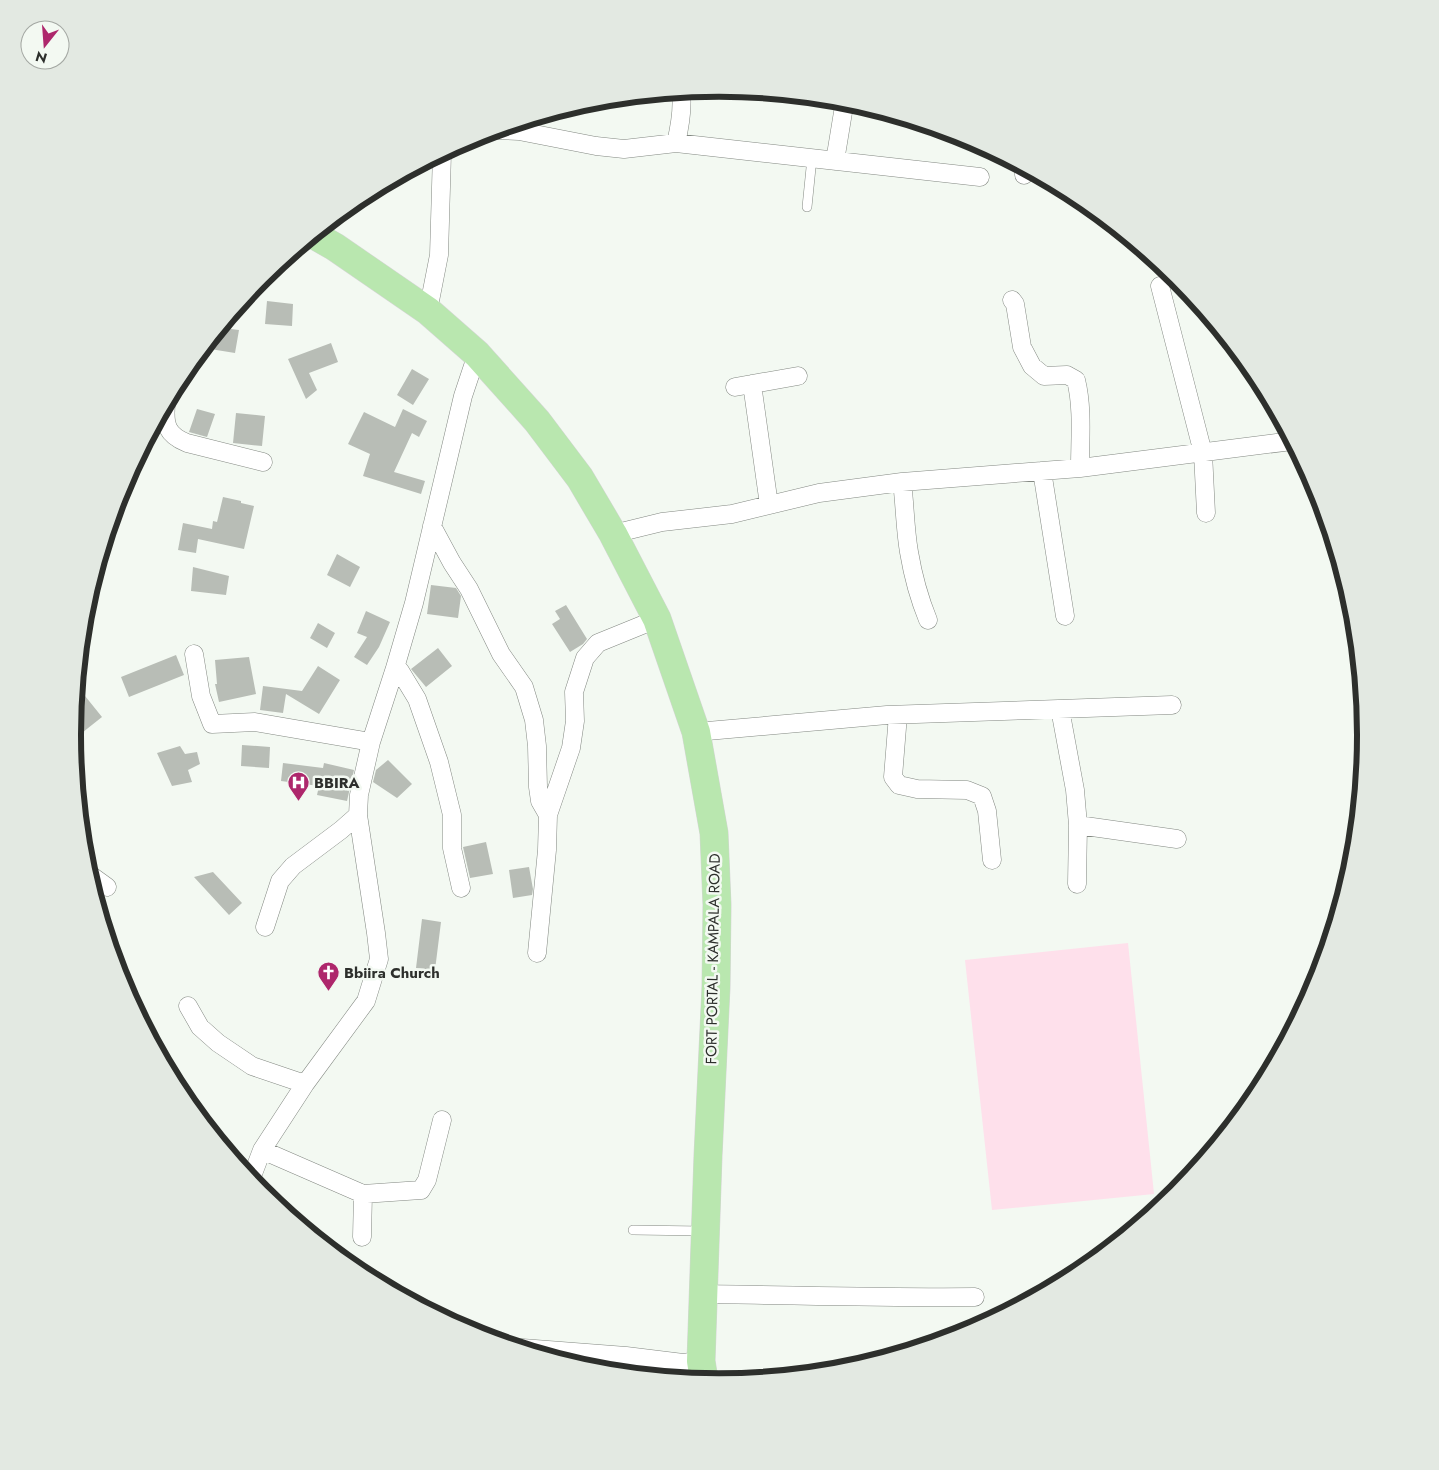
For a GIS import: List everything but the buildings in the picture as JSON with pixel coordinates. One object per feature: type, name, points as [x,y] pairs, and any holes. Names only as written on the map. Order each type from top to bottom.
[{"type":"main road","name":"FORT PORTAL - KAMPALA ROAD","points":[[320,238],[428,311],[477,354],[537,421],[580,478],[613,534],[657,619],[696,732],[714,833],[717,904],[716,987],[703,1294],[696,1368]]},
{"type":"street","points":[[676,143],[683,104],[682,98]]},
{"type":"street","points":[[836,161],[844,109]]},
{"type":"street","points":[[515,131],[596,146],[624,149],[676,143],[980,177]]},
{"type":"street","points":[[428,311],[439,254],[442,161]]},
{"type":"street","points":[[1160,286],[1203,453],[1206,513]]},
{"type":"street","points":[[1012,300],[1015,304],[1022,347],[1032,366],[1044,376],[1067,375],[1076,380],[1080,413],[1080,468]]},
{"type":"street","points":[[254,1171],[262,1150],[305,1084],[366,1001],[378,959],[376,933],[358,815],[359,795],[371,742],[414,603],[463,396],[477,354]]},
{"type":"street","points":[[769,505],[744,385],[798,376]]},
{"type":"street","points":[[165,420],[170,433],[177,439],[264,462]]},
{"type":"street","points":[[613,534],[662,522],[732,514],[819,493],[902,482],[1080,468],[1286,442]]},
{"type":"street","points":[[1042,471],[1065,616]]},
{"type":"street","points":[[902,482],[911,566],[919,597],[928,620]]},
{"type":"street","points":[[432,526],[469,589],[501,654],[524,687],[534,720],[538,746],[540,801],[548,815]]},
{"type":"street","points":[[537,952],[548,815],[570,748],[575,721],[574,692],[585,658],[598,643],[657,619]]},
{"type":"street","points":[[194,654],[201,696],[212,724],[255,722],[371,742]]},
{"type":"street","points":[[395,668],[400,671],[417,699],[439,762],[452,815],[452,848],[461,888]]},
{"type":"street","points":[[696,732],[898,715],[1172,705]]},
{"type":"street","points":[[1060,709],[1075,790],[1078,824],[1077,884]]},
{"type":"street","points":[[898,715],[893,777],[899,785],[917,789],[967,790],[982,796],[987,811],[992,860]]},
{"type":"street","points":[[265,927],[280,881],[294,866],[358,815]]},
{"type":"street","points":[[1078,824],[1177,839]]},
{"type":"street","points":[[99,881],[107,887]]},
{"type":"street","points":[[188,1006],[200,1027],[218,1043],[252,1066],[305,1084]]},
{"type":"street","points":[[262,1150],[363,1194],[421,1190],[427,1180],[442,1120]]},
{"type":"street","points":[[362,1237],[363,1194]]},
{"type":"street","points":[[703,1294],[900,1298],[975,1297]]},
{"type":"street","points":[[548,1350],[626,1356],[696,1368]]},
{"type":"street","points":[[684,1372],[696,1368]]},
{"type":"lane","points":[[807,207],[812,158]]},
{"type":"lane","points":[[632,1230],[705,1231]]},
{"type":"shaded area","points":[[1128,943],[1154,1194],[992,1210],[965,960]]},
{"type":"place","name":"BBIRA","points":[[298,802]]},
{"type":"place","name":"Bbiira Church","points":[[328,992]]}]
